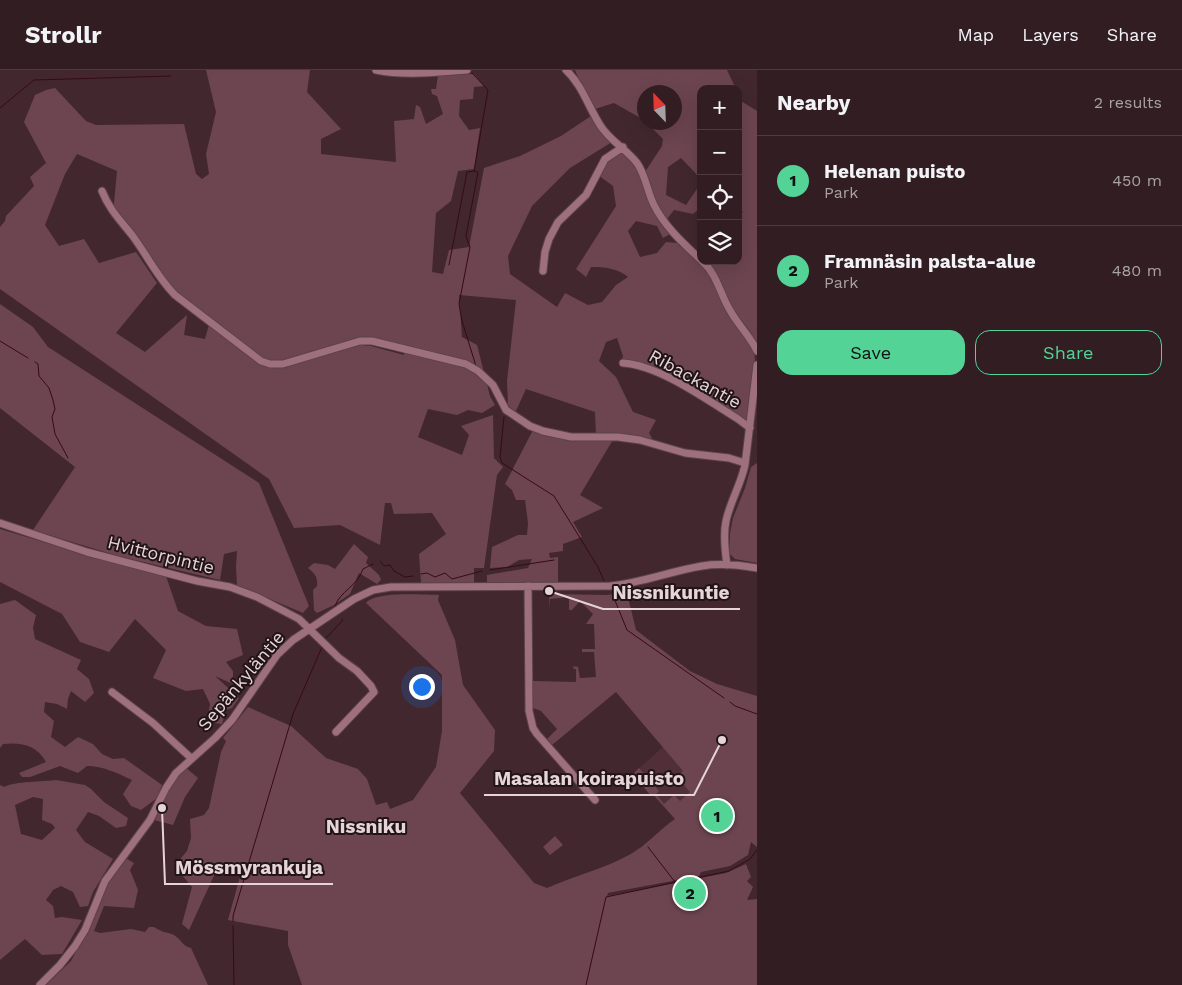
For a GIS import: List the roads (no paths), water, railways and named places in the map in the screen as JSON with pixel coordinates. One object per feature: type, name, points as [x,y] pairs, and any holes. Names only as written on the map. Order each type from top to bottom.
[{"type":"street","points":[[376,70],[393,74],[408,74],[467,70]]},
{"type":"street","points":[[566,70],[574,78],[600,126],[623,147],[643,172],[655,207],[667,227],[697,256]]},
{"type":"street","points":[[543,271],[545,252],[558,222],[586,195],[605,159],[623,147]]},
{"type":"street","points":[[102,191],[113,214],[132,236],[165,285],[175,295],[261,361],[270,364],[283,364],[360,341],[372,341],[466,364],[478,371],[493,385],[506,410],[530,426],[543,431],[571,437],[618,437],[640,440],[685,453],[730,458],[745,463]]},
{"type":"street","points":[[705,265],[716,278],[731,312],[747,332],[757,351]]},
{"type":"street","name":"Ribackantie","points":[[623,363],[635,364],[663,374],[750,428]]},
{"type":"street","points":[[727,565],[725,546],[726,522],[741,482],[745,463],[757,365]]},
{"type":"street","name":"Hvittorpintie","points":[[0,523],[86,552],[197,581],[237,589],[292,614],[339,658],[356,671],[371,686],[374,692],[336,732]]},
{"type":"street","name":"Sepänkyläntie","points":[[40,985],[60,965],[75,946],[85,930],[105,881],[150,820],[176,773],[216,738],[232,720],[277,655],[309,628],[354,599],[381,588],[416,586],[617,585],[694,567],[727,565],[757,568]]},
{"type":"street","points":[[528,586],[530,720],[543,742],[595,800]]},
{"type":"street","points":[[112,692],[159,728],[191,758]]},
{"type":"waterway","points":[[472,73],[488,90],[474,171],[478,172],[466,236],[470,247],[459,304],[462,321],[476,366]]},
{"type":"waterway","points":[[0,108],[34,80],[171,76]]},
{"type":"waterway","points":[[449,265],[467,172],[474,171]]},
{"type":"waterway","points":[[0,341],[28,358]]},
{"type":"waterway","points":[[35,362],[38,364],[39,376],[49,388],[55,409],[52,417],[55,434],[68,458]]},
{"type":"waterway","points":[[504,417],[500,457],[502,463],[554,496],[598,567],[604,581]]},
{"type":"waterway","points":[[490,570],[554,560]]},
{"type":"waterway","points":[[380,561],[384,566],[390,565],[394,571],[405,577],[413,576]]},
{"type":"waterway","points":[[335,606],[341,596],[357,580],[363,569],[373,564]]},
{"type":"waterway","points":[[421,574],[427,573],[435,577],[445,573],[452,579],[482,571]]},
{"type":"waterway","points":[[614,598],[627,630],[724,698]]},
{"type":"waterway","points":[[325,639],[342,619]]},
{"type":"waterway","points":[[233,921],[293,714],[322,647]]},
{"type":"waterway","points":[[730,702],[735,706],[757,714]]},
{"type":"waterway","points":[[648,847],[675,882]]},
{"type":"waterway","points":[[586,985],[606,897],[729,871],[750,859],[757,850]]},
{"type":"waterway","points":[[233,926],[234,985]]},
{"type":"place","name":"Nissnikuntie","points":[[549,591]]},
{"type":"place","name":"Masalan koirapuisto","points":[[722,740]]},
{"type":"place","name":"Mössmyrankuja","points":[[162,808]]},
{"type":"place","name":"Helenan puisto","points":[[717,816]]},
{"type":"place","name":"Framnäsin palsta-alue","points":[[690,893]]},
{"type":"district","name":"Nissniku","points":[[366,826]]}]
